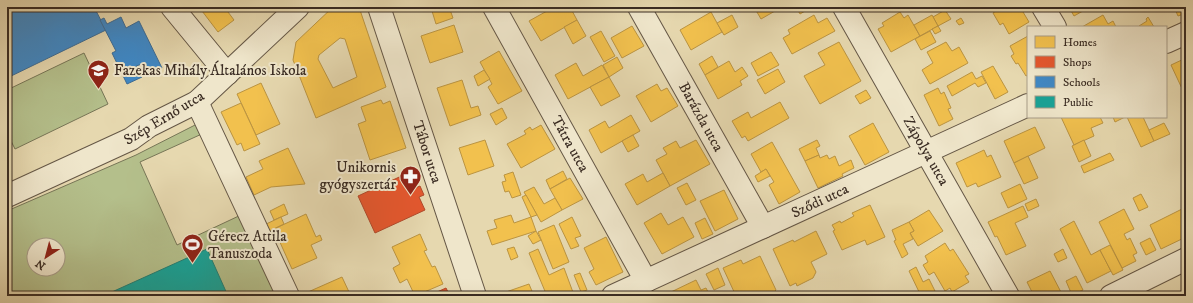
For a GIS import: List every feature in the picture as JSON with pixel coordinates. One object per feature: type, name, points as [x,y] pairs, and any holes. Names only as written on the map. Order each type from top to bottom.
[{"type":"street","points":[[172,7],[227,74]]},
{"type":"street","name":"Szép Ernő utca","points":[[7,196],[132,139],[149,126],[197,102],[298,7]]},
{"type":"street","name":"Tábor utca","points":[[379,7],[475,296]]},
{"type":"street","name":"Tátra utca","points":[[494,7],[646,280]]},
{"type":"street","name":"Barázda utca","points":[[639,7],[763,227]]},
{"type":"street","name":"Zápolya utca","points":[[844,7],[1008,296]]},
{"type":"street","points":[[1043,7],[1053,26]]},
{"type":"street","points":[[1167,42],[1186,33]]},
{"type":"street","points":[[197,102],[288,296]]},
{"type":"street","name":"Sződi utca","points":[[613,296],[1027,105]]},
{"type":"street","points":[[1111,296],[1186,259]]},
{"type":"green space","points":[[84,53],[108,104],[15,149],[7,133],[7,90]]},
{"type":"green space","points":[[199,123],[204,133],[140,162],[177,245],[243,214],[281,296],[7,296],[7,211],[136,155]]},
{"type":"building: Homes","points":[[199,7],[227,7],[225,8],[234,20],[218,32]]},
{"type":"building: Homes","points":[[333,7],[359,7],[386,87],[316,118],[293,60],[296,42]],"holes":[[[340,38],[345,39],[357,77],[333,88],[318,59],[319,55]]]},
{"type":"building: Homes","points":[[443,7],[449,7],[453,18],[436,24],[432,11]]},
{"type":"building: Homes","points":[[545,7],[570,7],[577,20],[541,41],[529,21],[547,11]]},
{"type":"building: Homes","points":[[754,7],[782,7],[761,19]]},
{"type":"building: Homes","points":[[796,7],[812,7],[800,14]]},
{"type":"building: Homes","points":[[998,7],[1020,7],[1029,22],[1009,34],[1003,23],[1000,25],[993,13]]},
{"type":"building: Homes","points":[[1069,7],[1090,7],[1074,16]]},
{"type":"building: Homes","points":[[1174,7],[1186,7],[1186,13],[1178,16]]},
{"type":"building: Homes","points":[[945,10],[951,19],[938,26],[933,17]]},
{"type":"building: Homes","points":[[711,12],[722,32],[691,50],[680,30]]},
{"type":"building: Homes","points":[[900,12],[904,18],[908,15],[920,36],[891,52],[878,29],[884,26],[882,23]]},
{"type":"building: Homes","points":[[732,15],[738,27],[724,35],[717,23]]},
{"type":"building: Homes","points":[[814,15],[818,23],[827,18],[835,31],[792,54],[783,38],[790,34],[788,30]]},
{"type":"building: Homes","points":[[932,15],[938,26],[920,36],[914,25]]},
{"type":"building: Homes","points":[[1103,15],[1108,24],[1113,21],[1116,26],[1084,26]]},
{"type":"building: Homes","points":[[1148,17],[1153,26],[1139,26],[1147,21],[1146,19]]},
{"type":"building: Homes","points":[[961,18],[964,23],[959,25],[956,21]]},
{"type":"building: Homes","points":[[577,20],[586,36],[573,44],[564,27]]},
{"type":"building: Homes","points":[[454,25],[463,52],[430,63],[421,36]]},
{"type":"building: Homes","points":[[632,26],[644,46],[622,58],[611,38]]},
{"type":"building: Homes","points":[[938,26],[941,31],[935,34],[932,29]]},
{"type":"building: Homes","points":[[601,31],[615,56],[604,62],[590,37]]},
{"type":"building: Homes","points":[[930,31],[936,42],[921,50],[915,39]]},
{"type":"building: Homes","points":[[1027,37],[1027,76],[1018,63],[1016,64],[1011,56],[1014,54],[1010,46]]},
{"type":"building: Homes","points":[[839,42],[861,81],[820,104],[804,76],[825,65],[818,53]]},
{"type":"building: Homes","points":[[946,42],[952,51],[959,47],[968,63],[930,84],[922,70],[933,63],[927,52]]},
{"type":"building: Homes","points":[[499,51],[522,91],[498,104],[488,87],[492,84],[480,62]]},
{"type":"building: Homes","points":[[771,52],[779,65],[758,76],[751,63]]},
{"type":"building: Homes","points":[[712,56],[718,67],[705,75],[699,64]]},
{"type":"building: Homes","points":[[617,57],[623,68],[609,77],[603,65]]},
{"type":"building: Homes","points":[[1186,58],[1186,95],[1185,95],[1171,65]]},
{"type":"building: Homes","points":[[729,61],[735,72],[742,67],[748,76],[740,81],[742,85],[718,99],[705,75]]},
{"type":"building: Homes","points":[[576,63],[583,76],[602,65],[609,77],[568,99],[555,75]]},
{"type":"building: Homes","points":[[993,66],[1008,92],[995,99],[981,72]]},
{"type":"building: Homes","points":[[778,69],[785,82],[765,94],[757,80]]},
{"type":"building: Homes","points":[[484,70],[490,79],[478,86],[474,76]]},
{"type":"building: Homes","points":[[972,72],[976,79],[982,76],[986,83],[978,87],[975,83],[952,96],[947,86]]},
{"type":"building: Homes","points":[[609,77],[620,96],[601,106],[590,87]]},
{"type":"building: Homes","points":[[462,80],[471,108],[478,106],[481,115],[450,126],[437,88]]},
{"type":"building: Homes","points":[[261,83],[280,124],[256,135],[237,94]]},
{"type":"building: Homes","points":[[657,84],[661,91],[667,88],[678,106],[651,122],[636,96]]},
{"type":"building: Homes","points":[[938,88],[941,94],[944,92],[951,108],[948,109],[953,119],[939,126],[924,95]]},
{"type":"building: Homes","points":[[866,90],[871,98],[860,104],[855,96]]},
{"type":"building: Homes","points":[[381,100],[383,104],[390,101],[406,148],[370,160],[358,124],[366,121],[361,107]]},
{"type":"building: Homes","points":[[780,102],[789,118],[748,141],[745,136],[742,138],[732,121],[748,112],[751,118]]},
{"type":"building: Homes","points":[[241,103],[260,144],[244,151],[241,143],[237,145],[221,112]]},
{"type":"building: Homes","points":[[502,108],[507,118],[496,125],[490,114]]},
{"type":"building: Homes","points":[[631,115],[640,131],[601,153],[589,130],[605,121],[609,128]]},
{"type":"building: Homes","points":[[1061,118],[1100,118],[1103,123],[1091,128],[1094,136],[1074,145]]},
{"type":"building: Homes","points":[[1113,118],[1123,118],[1115,122]]},
{"type":"building: Homes","points":[[1127,118],[1143,118],[1154,141],[1141,147]]},
{"type":"building: Homes","points":[[873,123],[889,152],[865,165],[849,136]]},
{"type":"building: Homes","points":[[1164,123],[1170,134],[1154,141],[1149,130]]},
{"type":"building: Homes","points":[[541,125],[555,149],[521,168],[507,144],[526,134],[524,131],[530,127],[532,130]]},
{"type":"building: Homes","points":[[1035,127],[1045,148],[1014,163],[1004,141]]},
{"type":"building: Homes","points":[[633,135],[639,146],[628,152],[622,141]]},
{"type":"building: Homes","points":[[485,140],[494,166],[468,175],[459,148]]},
{"type":"building: Homes","points":[[696,140],[710,164],[670,186],[656,160],[667,154],[663,148],[676,141],[680,148]]},
{"type":"building: Homes","points":[[817,140],[820,146],[816,148],[819,155],[805,161],[799,149]]},
{"type":"building: Homes","points":[[1084,140],[1091,156],[1079,162],[1072,146]]},
{"type":"building: Homes","points":[[772,142],[800,192],[779,204],[769,185],[774,182],[766,169],[761,172],[751,154]]},
{"type":"building: Homes","points":[[288,148],[305,184],[271,187],[254,195],[246,177],[263,169],[259,161]]},
{"type":"building: Homes","points":[[984,150],[987,157],[991,155],[1001,177],[978,187],[976,183],[967,187],[956,163]]},
{"type":"building: Homes","points":[[1110,153],[1114,160],[1084,173],[1081,166]]},
{"type":"building: Homes","points":[[819,155],[820,158],[827,155],[829,159],[835,156],[839,166],[851,160],[854,168],[842,174],[843,176],[818,188],[805,161]]},
{"type":"building: Homes","points":[[1028,156],[1038,178],[1024,184],[1014,163]]},
{"type":"building: Homes","points":[[766,169],[770,176],[758,182],[755,176]]},
{"type":"building: Homes","points":[[563,171],[567,179],[550,189],[546,180]]},
{"type":"building: Homes","points":[[513,172],[521,195],[512,198],[509,191],[505,192],[502,182],[506,181],[504,175]]},
{"type":"building: Homes","points":[[663,173],[670,186],[637,205],[625,184],[643,174],[647,182]]},
{"type":"building: Homes","points":[[570,178],[583,199],[562,210],[550,189]]},
{"type":"building: Homes","points":[[687,183],[696,200],[686,205],[677,188]]},
{"type":"building: Homes","points":[[1020,184],[1027,199],[1008,208],[1001,193]]},
{"type":"building: Homes","points":[[534,187],[544,204],[555,198],[562,210],[541,222],[524,192]]},
{"type":"building: Homes","points":[[724,190],[738,219],[715,231],[700,201]]},
{"type":"building: Homes","points":[[1141,194],[1148,207],[1139,211],[1133,198]]},
{"type":"building: Homes","points":[[526,195],[537,215],[531,217],[522,197]]},
{"type":"building: Homes","points":[[1036,199],[1039,206],[1028,211],[1025,204]]},
{"type":"building: Homes","points":[[284,204],[288,214],[274,220],[270,211]]},
{"type":"building: Homes","points":[[870,205],[885,237],[867,245],[865,240],[842,250],[833,231],[835,230],[832,225],[840,221],[841,223],[854,216],[852,213]]},
{"type":"building: Homes","points":[[1023,206],[1028,217],[1015,223],[1026,246],[1006,255],[988,222]]},
{"type":"building: Homes","points":[[1186,207],[1186,227],[1182,229],[1186,237],[1161,249],[1150,225]]},
{"type":"building: Homes","points":[[1124,209],[1134,229],[1124,234],[1127,240],[1130,238],[1137,253],[1133,255],[1136,261],[1122,268],[1099,222]]},
{"type":"building: Homes","points":[[929,210],[943,231],[918,246],[910,233],[914,231],[909,222]]},
{"type":"building: Homes","points":[[661,213],[668,225],[683,217],[694,237],[662,254],[644,223]]},
{"type":"building: Homes","points":[[306,214],[316,237],[320,235],[322,240],[311,245],[317,258],[292,269],[274,229]]},
{"type":"building: Homes","points":[[511,215],[514,223],[531,217],[536,231],[492,245],[487,231],[497,228],[494,220]]},
{"type":"building: Homes","points":[[281,217],[284,224],[265,233],[262,226]]},
{"type":"building: Homes","points":[[572,217],[581,236],[575,238],[579,246],[571,249],[559,224]]},
{"type":"building: Homes","points":[[705,218],[713,234],[702,239],[695,223]]},
{"type":"building: Homes","points":[[1074,221],[1091,255],[1100,250],[1111,271],[1087,283],[1060,229]]},
{"type":"building: Homes","points":[[909,222],[914,231],[910,233],[913,239],[903,244],[908,254],[902,258],[894,241],[896,240],[892,230]]},
{"type":"building: Homes","points":[[554,225],[569,262],[553,269],[538,232]]},
{"type":"building: Homes","points":[[536,231],[541,240],[533,244],[528,236]]},
{"type":"building: Homes","points":[[816,231],[827,254],[811,262],[816,272],[813,278],[797,286],[796,283],[790,286],[773,249],[793,240],[794,242]]},
{"type":"building: Homes","points":[[420,234],[427,250],[424,251],[432,267],[435,266],[443,284],[415,296],[407,279],[400,283],[393,268],[400,264],[392,247]]},
{"type":"building: Homes","points":[[606,237],[623,272],[596,285],[589,272],[594,269],[584,248]]},
{"type":"building: Homes","points":[[1150,238],[1156,250],[1146,255],[1140,243]]},
{"type":"building: Homes","points":[[945,243],[950,251],[953,249],[969,274],[965,276],[969,282],[952,292],[950,288],[945,291],[934,272],[929,275],[923,265],[928,262],[925,256]]},
{"type":"building: Homes","points":[[1110,245],[1123,270],[1113,275],[1100,250]]},
{"type":"building: Homes","points":[[514,247],[518,257],[511,260],[507,249]]},
{"type":"building: Homes","points":[[538,249],[549,275],[564,268],[574,295],[547,296],[529,253]]},
{"type":"building: Homes","points":[[1063,249],[1067,258],[1058,262],[1054,254]]},
{"type":"building: Homes","points":[[760,256],[776,290],[776,294],[773,296],[736,296],[723,268],[741,260],[743,264]]},
{"type":"building: Homes","points":[[916,267],[923,282],[929,279],[935,291],[925,296],[921,296],[909,271]]},
{"type":"building: Homes","points":[[718,268],[725,285],[714,290],[706,274]]},
{"type":"building: Homes","points":[[1050,271],[1063,296],[1034,296],[1027,282]]},
{"type":"building: Homes","points":[[580,273],[587,290],[581,292],[574,275]]},
{"type":"building: Homes","points":[[1076,276],[1083,290],[1072,295],[1066,281]]},
{"type":"building: Homes","points":[[342,277],[349,292],[343,294],[344,296],[310,296],[308,292]]},
{"type":"building: Homes","points":[[696,280],[701,290],[706,288],[710,296],[673,296],[671,292]]},
{"type":"building: Homes","points":[[529,284],[534,296],[508,296],[506,292]]},
{"type":"building: Shops","points":[[408,173],[415,188],[420,186],[424,195],[419,197],[425,210],[375,233],[358,196]]},
{"type":"building: Shops","points":[[446,288],[450,296],[428,296]]},
{"type":"building: Schools","points":[[7,7],[94,7],[106,30],[7,78]]},
{"type":"building: Schools","points":[[121,17],[126,28],[139,21],[162,68],[147,75],[142,64],[136,66],[142,77],[127,84],[112,53],[116,51],[100,20],[104,18],[107,24]]},
{"type":"building: Public","name":"Gérecz Attila Tanuszoda","points":[[207,249],[228,296],[103,296]]},
{"type":"place","name":"Fazekas Mihály Általános Iskola","points":[[99,90]]},
{"type":"place","name":"Unikornis gyógyszertár","points":[[411,196]]},
{"type":"place","name":"Gérecz Attila Tanuszoda","points":[[192,264]]}]
